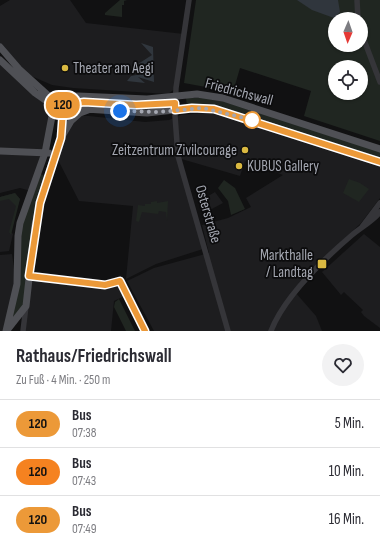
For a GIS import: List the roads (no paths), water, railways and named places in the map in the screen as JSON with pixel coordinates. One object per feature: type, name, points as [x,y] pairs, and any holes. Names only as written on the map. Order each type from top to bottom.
[{"type":"main road","points":[[0,47],[19,70],[58,106],[63,119],[61,138]]},
{"type":"main road","points":[[0,60],[35,93],[58,106]]},
{"type":"main road","name":"Friedrichswall","points":[[58,106],[93,110],[147,112],[197,94],[218,97],[380,149]]},
{"type":"main road","name":"Friedrichswall","points":[[58,106],[66,98],[87,96],[175,103],[220,111],[380,162]]},
{"type":"main road","points":[[6,331],[17,284],[18,236],[20,223],[44,153],[58,106]]},
{"type":"main road","points":[[6,331],[26,306],[35,225],[41,200],[61,138],[69,122],[75,116],[83,112],[93,110]]},
{"type":"main road","points":[[0,151],[55,154]]},
{"type":"street","name":"Osterstraße","points":[[189,0],[175,103],[180,164],[197,217],[228,331]]},
{"type":"street","points":[[357,0],[358,12]]},
{"type":"street","points":[[368,50],[380,82]]},
{"type":"street","points":[[271,331],[279,316],[315,269],[362,227],[380,203]]},
{"type":"street","points":[[362,227],[369,223],[380,212]]},
{"type":"street","points":[[23,331],[26,306]]},
{"type":"place","name":"Theater am Aegi","points":[[65,68]]},
{"type":"place","name":"Zeitzentrum Zivilcourage","points":[[245,150]]},
{"type":"place","name":"KUBUS Gallery","points":[[239,166]]},
{"type":"place","name":"Markthalle / Landtag","points":[[322,264]]}]
